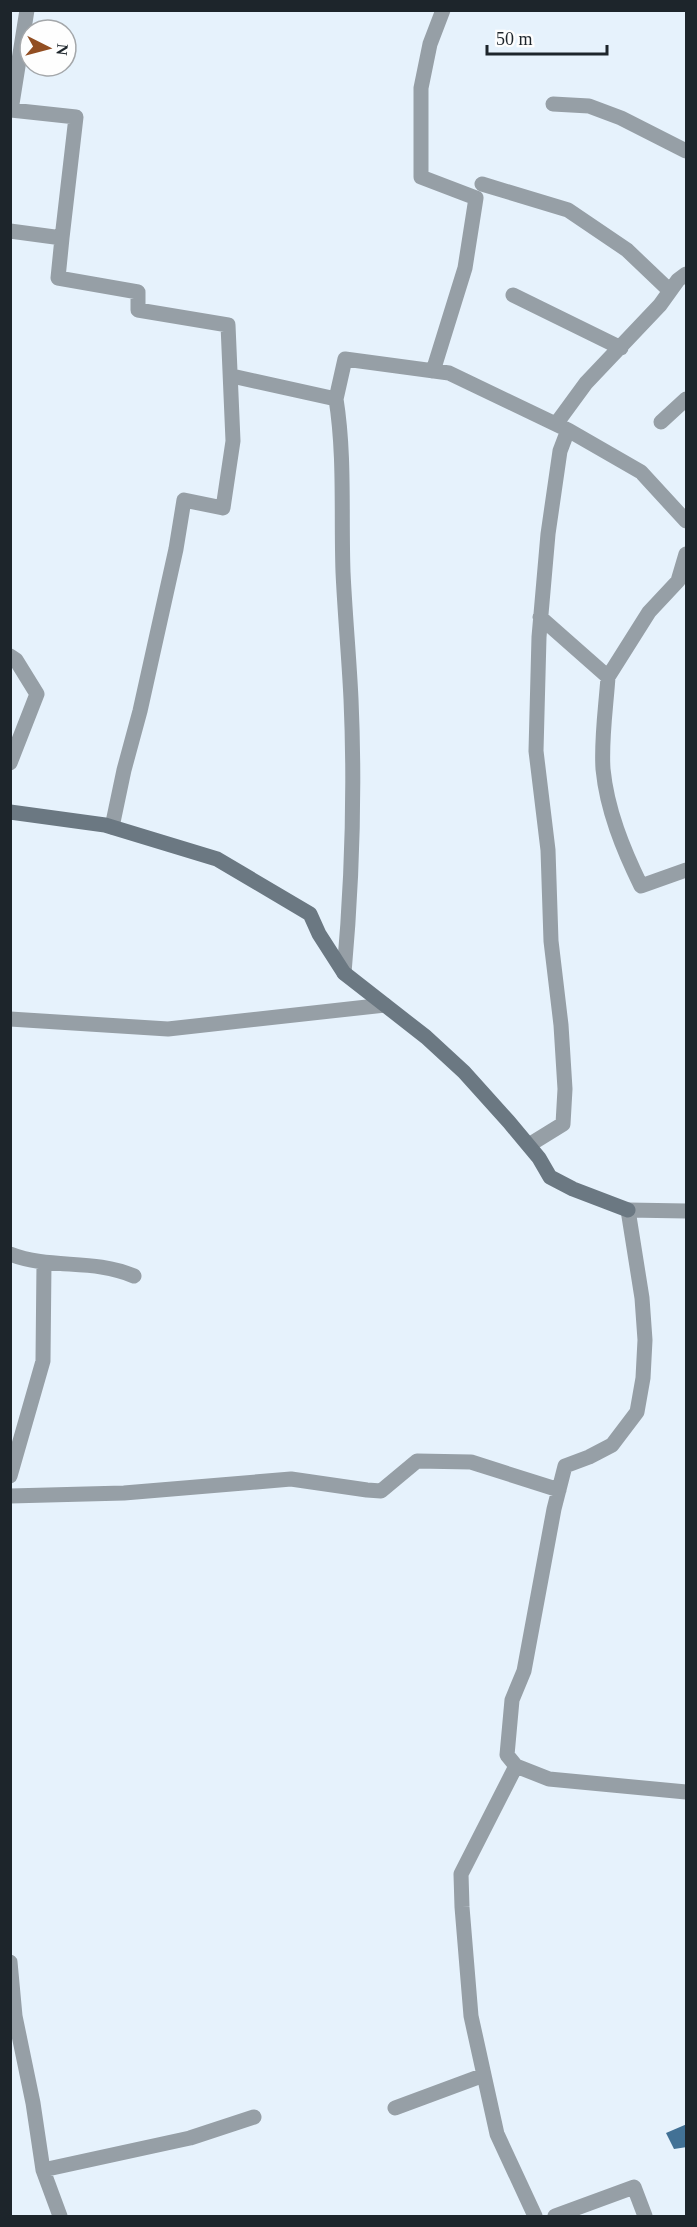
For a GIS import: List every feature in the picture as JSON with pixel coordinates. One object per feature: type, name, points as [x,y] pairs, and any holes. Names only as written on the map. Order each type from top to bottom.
[{"type":"street","points":[[27,10],[11,110],[76,117],[58,278],[138,292],[138,310],[228,325],[232,376],[233,441],[224,508],[184,500],[176,549],[112,827]]},
{"type":"street","points":[[434,371],[465,268],[476,198],[421,177],[421,88],[430,44],[443,10]]},
{"type":"street","points":[[553,104],[589,106],[621,118],[687,151]]},
{"type":"street","points":[[482,184],[568,210],[627,250],[670,291]]},
{"type":"street","points":[[10,231],[62,238]]},
{"type":"street","points":[[529,1145],[563,1124],[565,1089],[561,1025],[551,941],[548,850],[536,752],[540,617],[562,427],[586,383],[621,348],[678,280],[687,274]]},
{"type":"street","points":[[513,296],[621,348]]},
{"type":"street","points":[[344,973],[351,838],[351,699],[342,539],[340,426],[336,399],[345,359],[449,374],[562,427],[641,472],[687,521]]},
{"type":"street","points":[[232,376],[336,399]]},
{"type":"street","points":[[661,422],[687,399]]},
{"type":"street","points":[[687,554],[678,581],[649,612],[608,677],[603,767],[607,797],[622,847],[641,886],[687,870]]},
{"type":"street","points":[[540,617],[608,677]]},
{"type":"street","points":[[10,656],[16,660],[37,694],[10,763]]},
{"type":"street","points":[[10,812],[112,827],[218,859],[310,914],[319,934],[344,973],[426,1037],[464,1072],[529,1145],[550,1177],[573,1189],[628,1210],[687,1211]]},
{"type":"street","points":[[11,1020],[168,1029],[385,1005]]},
{"type":"street","points":[[628,1210],[642,1298],[645,1340],[643,1378],[637,1412],[612,1445],[565,1466],[554,1509],[524,1671],[512,1700],[507,1755],[516,1766],[549,1779],[687,1791]]},
{"type":"street","points":[[10,1254],[44,1263],[118,1269],[134,1276]]},
{"type":"street","points":[[10,1476],[43,1361],[44,1263]]},
{"type":"street","points":[[10,1496],[124,1493],[291,1479],[381,1491],[417,1461],[471,1462],[559,1490]]},
{"type":"street","points":[[516,1766],[461,1874],[462,1907],[471,2016],[497,2134],[535,2217]]},
{"type":"street","points":[[10,1962],[15,2016],[33,2103],[43,2170],[60,2217]]},
{"type":"street","points":[[395,2108],[484,2075]]},
{"type":"street","points":[[43,2170],[190,2138],[254,2117]]},
{"type":"street","points":[[555,2217],[634,2187],[645,2217]]},
{"type":"building","points":[[687,2124],[687,2147],[674,2149],[666,2133]]}]
